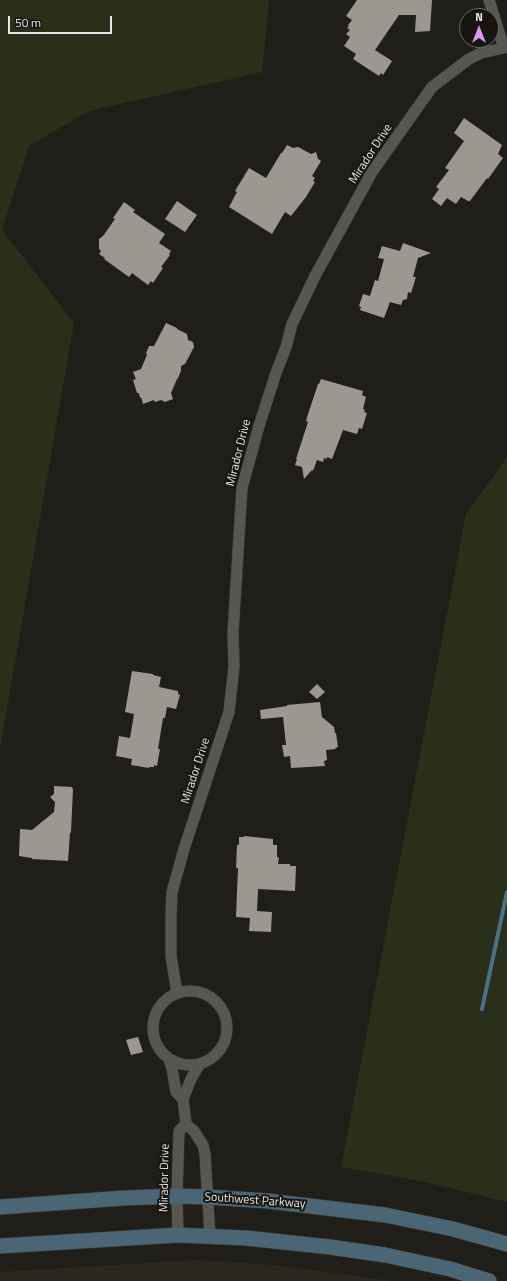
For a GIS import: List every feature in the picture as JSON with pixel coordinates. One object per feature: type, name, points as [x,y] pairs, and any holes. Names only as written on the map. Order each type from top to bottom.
[{"type":"main road","name":"Southwest Parkway","points":[[0,1207],[124,1198],[177,1196],[207,1197],[275,1202],[385,1215],[453,1229],[507,1244]]},
{"type":"main road","points":[[0,1246],[178,1235],[246,1238],[330,1247],[386,1256],[450,1269],[489,1281]]},
{"type":"street","name":"Mirador Drive","points":[[199,1065],[188,1066],[169,1059],[159,1050],[154,1039],[153,1028],[154,1017],[160,1007],[167,999],[177,993],[171,956],[170,914],[172,892],[184,849],[229,712],[234,667],[233,633],[242,488],[259,426],[286,347],[292,324],[315,276],[372,172],[432,87],[469,59],[481,53],[504,48],[489,0]]},
{"type":"street","points":[[177,993],[187,991],[207,995],[216,1000],[226,1017],[228,1027],[224,1047],[218,1055],[210,1061],[199,1065]]},
{"type":"street","name":"Mirador Drive","points":[[169,1059],[176,1092],[183,1099]]},
{"type":"street","name":"Mirador Drive","points":[[178,1235],[177,1196],[179,1131],[186,1124],[183,1099],[199,1065]]},
{"type":"street","points":[[186,1124],[194,1131],[203,1145],[210,1236]]},
{"type":"shaded area","points":[[195,1260],[275,1265],[393,1281],[0,1281],[0,1272]]},
{"type":"green space","points":[[0,0],[269,0],[262,72],[89,111],[29,146],[2,230],[74,323],[0,749]]},
{"type":"green space","points":[[507,457],[507,1202],[421,1181],[341,1167],[466,514]]},
{"type":"building","points":[[357,0],[432,0],[430,31],[415,32],[416,15],[399,15],[375,50],[392,61],[383,75],[381,73],[379,76],[353,59],[356,54],[344,46],[350,37],[346,34],[350,30],[347,28],[352,20],[346,16]]},
{"type":"building","points":[[464,118],[502,145],[498,154],[503,158],[470,201],[461,197],[456,204],[447,198],[441,206],[432,199],[439,189],[436,187],[449,170],[445,168],[464,141],[454,133]]},
{"type":"building","points":[[287,145],[293,148],[298,147],[311,154],[316,152],[318,159],[321,161],[312,176],[315,178],[313,181],[315,182],[306,197],[291,216],[285,212],[272,234],[229,207],[237,192],[235,191],[249,168],[266,178]]},
{"type":"building","points":[[177,201],[197,215],[185,232],[165,219]]},
{"type":"building","points":[[124,202],[135,210],[133,212],[165,234],[159,243],[171,251],[169,254],[170,255],[161,267],[163,268],[153,283],[151,281],[148,285],[132,273],[129,277],[99,254],[101,251],[99,249],[99,239],[103,236],[115,219],[113,218]]},
{"type":"building","points":[[403,243],[431,253],[418,258],[413,277],[416,277],[411,293],[408,292],[407,299],[403,300],[401,305],[390,302],[384,318],[360,310],[361,307],[359,306],[363,294],[370,296],[375,280],[378,281],[384,259],[378,258],[382,246],[400,251]]},
{"type":"building","points":[[166,323],[187,334],[188,340],[193,342],[194,347],[185,364],[181,366],[181,371],[171,393],[173,399],[165,402],[161,400],[155,402],[154,400],[143,404],[139,393],[137,393],[133,380],[136,379],[133,372],[141,369],[149,346],[154,346]]},
{"type":"building","points":[[321,379],[363,391],[362,395],[366,397],[363,409],[365,410],[364,412],[367,413],[362,429],[359,428],[357,434],[343,430],[332,459],[327,457],[327,459],[324,458],[323,462],[317,460],[313,471],[312,470],[304,479],[302,467],[295,465],[296,459],[308,422],[306,421],[308,414]]},
{"type":"building","points":[[132,671],[153,674],[161,677],[159,687],[178,691],[178,694],[180,695],[176,709],[167,707],[165,718],[163,718],[157,766],[154,765],[154,767],[149,768],[131,765],[132,759],[116,756],[119,736],[130,738],[134,714],[125,712]]},
{"type":"building","points":[[317,684],[325,692],[317,699],[309,692]]},
{"type":"building","points":[[320,702],[322,717],[334,727],[338,747],[335,748],[336,749],[326,750],[327,760],[324,761],[325,766],[291,768],[290,756],[284,757],[282,745],[286,745],[283,717],[261,719],[260,710],[287,705]]},
{"type":"building","points":[[54,786],[72,787],[73,790],[68,861],[32,859],[19,856],[20,829],[32,830],[54,812],[55,802],[50,797],[54,794]]},
{"type":"building","points":[[244,836],[273,839],[273,845],[277,845],[277,857],[279,858],[278,864],[290,864],[290,866],[296,866],[295,891],[258,889],[257,911],[272,912],[271,932],[249,931],[250,918],[236,917],[238,868],[236,868],[237,845],[239,845],[239,837]]},
{"type":"building","points":[[138,1037],[143,1052],[131,1055],[126,1040]]},
{"type":"waterway","points":[[482,1009],[507,892]]}]
